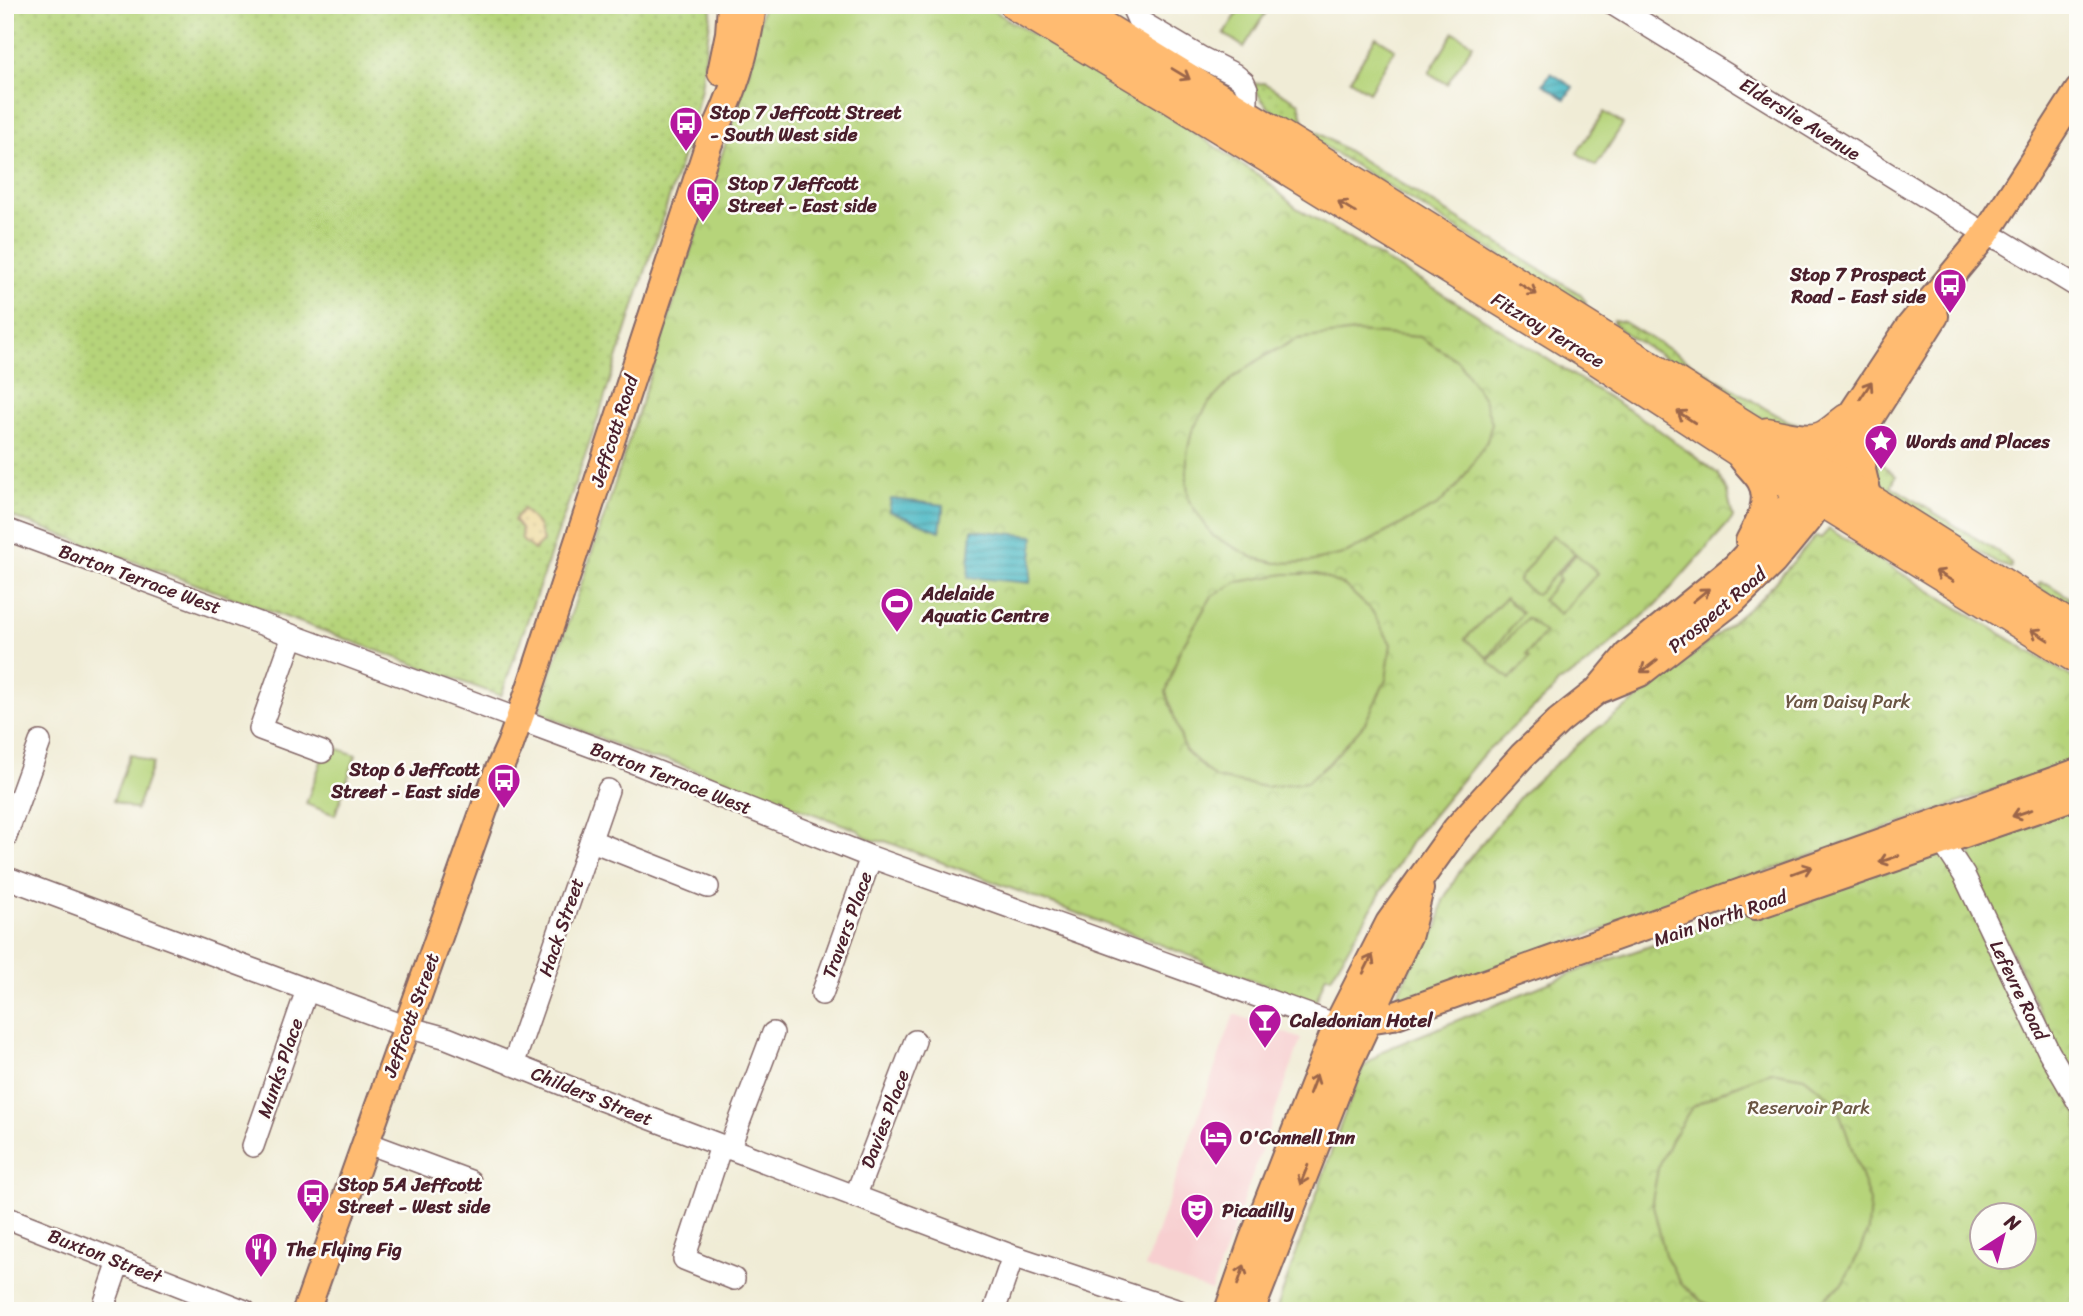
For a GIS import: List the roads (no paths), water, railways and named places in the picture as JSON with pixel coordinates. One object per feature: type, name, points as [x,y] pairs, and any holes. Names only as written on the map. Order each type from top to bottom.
[{"type":"highway","name":"Fitzroy Terrace","points":[[1015,5],[1596,359],[1743,439],[2009,601],[2078,631]]},
{"type":"highway","name":"Fitzroy Terrace","points":[[1074,9],[1587,326],[1743,439]]},
{"type":"highway","points":[[1074,9],[1084,31],[1136,62],[1171,98]]},
{"type":"highway","points":[[1241,110],[1241,118],[1246,128],[1287,154],[1311,184]]},
{"type":"highway","points":[[1361,185],[1392,217],[1478,270],[1479,279],[1475,287]]},
{"type":"highway","points":[[1587,326],[1596,359]]},
{"type":"highway","points":[[1743,439],[1813,439],[1857,422]]},
{"type":"highway","name":"Fitzroy Terrace","points":[[1817,484],[1869,499],[2009,601],[2078,659]]},
{"type":"main road","name":"Jeffcott Road","points":[[519,720],[709,143],[729,33],[731,5]]},
{"type":"main road","name":"Jeffcott Road","points":[[709,143],[726,111],[751,25],[753,5]]},
{"type":"main road","name":"Prospect Road","points":[[1355,1026],[1409,934],[1423,877],[1456,829],[1538,740],[1597,691],[1627,655],[1735,567],[1817,484],[1857,422],[1909,327],[1979,244],[2078,91]]},
{"type":"main road","points":[[1857,422],[1862,470],[1869,499]]},
{"type":"main road","points":[[1735,567],[1757,527],[1765,495],[1743,439]]},
{"type":"main road","name":"Prospect Road","points":[[1597,691],[1640,673],[1733,601],[1773,562],[1810,517],[1817,484]]},
{"type":"main road","name":"Jeffcott Street","points":[[306,1311],[496,776],[519,720]]},
{"type":"main road","name":"Main North Road","points":[[1355,1026],[1393,1016],[2078,772]]},
{"type":"main road","name":"Main North Road","points":[[1355,1026],[1392,1034],[1936,842],[2078,795]]},
{"type":"main road","points":[[1228,1311],[1253,1239],[1355,1026]]},
{"type":"main road","points":[[1251,1311],[1355,1026]]},
{"type":"street","points":[[1135,5],[1133,9],[1138,19],[1244,82],[1247,101],[1241,110]]},
{"type":"street","name":"Elderslie Avenue","points":[[1614,5],[1979,244],[2002,241],[2078,287]]},
{"type":"street","name":"Barton Terrace West","points":[[5,529],[615,755],[871,857],[1355,1026]]},
{"type":"street","points":[[293,636],[260,729],[322,752]]},
{"type":"street","points":[[5,839],[40,742]]},
{"type":"street","name":"Hack Street","points":[[513,1065],[608,790]]},
{"type":"street","name":"Lefevre Road","points":[[1964,875],[1967,832]]},
{"type":"street","points":[[592,841],[708,887]]},
{"type":"street","name":"Lefevre Road","points":[[1936,842],[1947,849],[1964,875],[2049,1052],[2078,1102]]},
{"type":"street","name":"Travers Place","points":[[822,993],[871,857]]},
{"type":"street","name":"Childers Street","points":[[5,877],[407,1027],[447,1038],[1136,1304],[1179,1311]]},
{"type":"street","name":"Munks Place","points":[[253,1146],[307,990]]},
{"type":"street","points":[[734,1279],[684,1259],[725,1147],[773,1033]]},
{"type":"street","name":"Davies Place","points":[[855,1197],[915,1041]]},
{"type":"street","points":[[365,1142],[470,1181]]},
{"type":"street","name":"Buxton Street","points":[[5,1217],[245,1311]]},
{"type":"street","points":[[994,1311],[1013,1256]]},
{"type":"street","points":[[102,1311],[119,1262]]},
{"type":"water","points":[[1551,73],[1573,87],[1565,99],[1543,84]]},
{"type":"water","points":[[891,499],[944,505],[940,531],[889,511]]},
{"type":"water","points":[[972,530],[1034,536],[1030,583],[968,577]]},
{"type":"place","name":"Stop 7 Jeffcott Street - South West side","points":[[686,153]]},
{"type":"place","name":"Stop 7 Jeffcott Street - East side","points":[[703,224]]},
{"type":"place","name":"Stop 7 Prospect Road - East side","points":[[1950,315]]},
{"type":"place","name":"Words and Places","points":[[1881,471]]},
{"type":"place","name":"Adelaide Aquatic Centre","points":[[897,634]]},
{"type":"place","name":"Stop 6 Jeffcott Street - East side","points":[[504,810]]},
{"type":"place","name":"Caledonian Hotel","points":[[1265,1050]]},
{"type":"place","name":"O'Connell Inn","points":[[1216,1167]]},
{"type":"place","name":"Stop 5A Jeffcott Street - West side","points":[[313,1225]]},
{"type":"place","name":"Picadilly","points":[[1197,1240]]},
{"type":"place","name":"The Flying Fig","points":[[261,1279]]},
{"type":"park label","name":"Yam Daisy Park","points":[[1848,701]]},
{"type":"park label","name":"Reservoir Park","points":[[1809,1107]]}]
